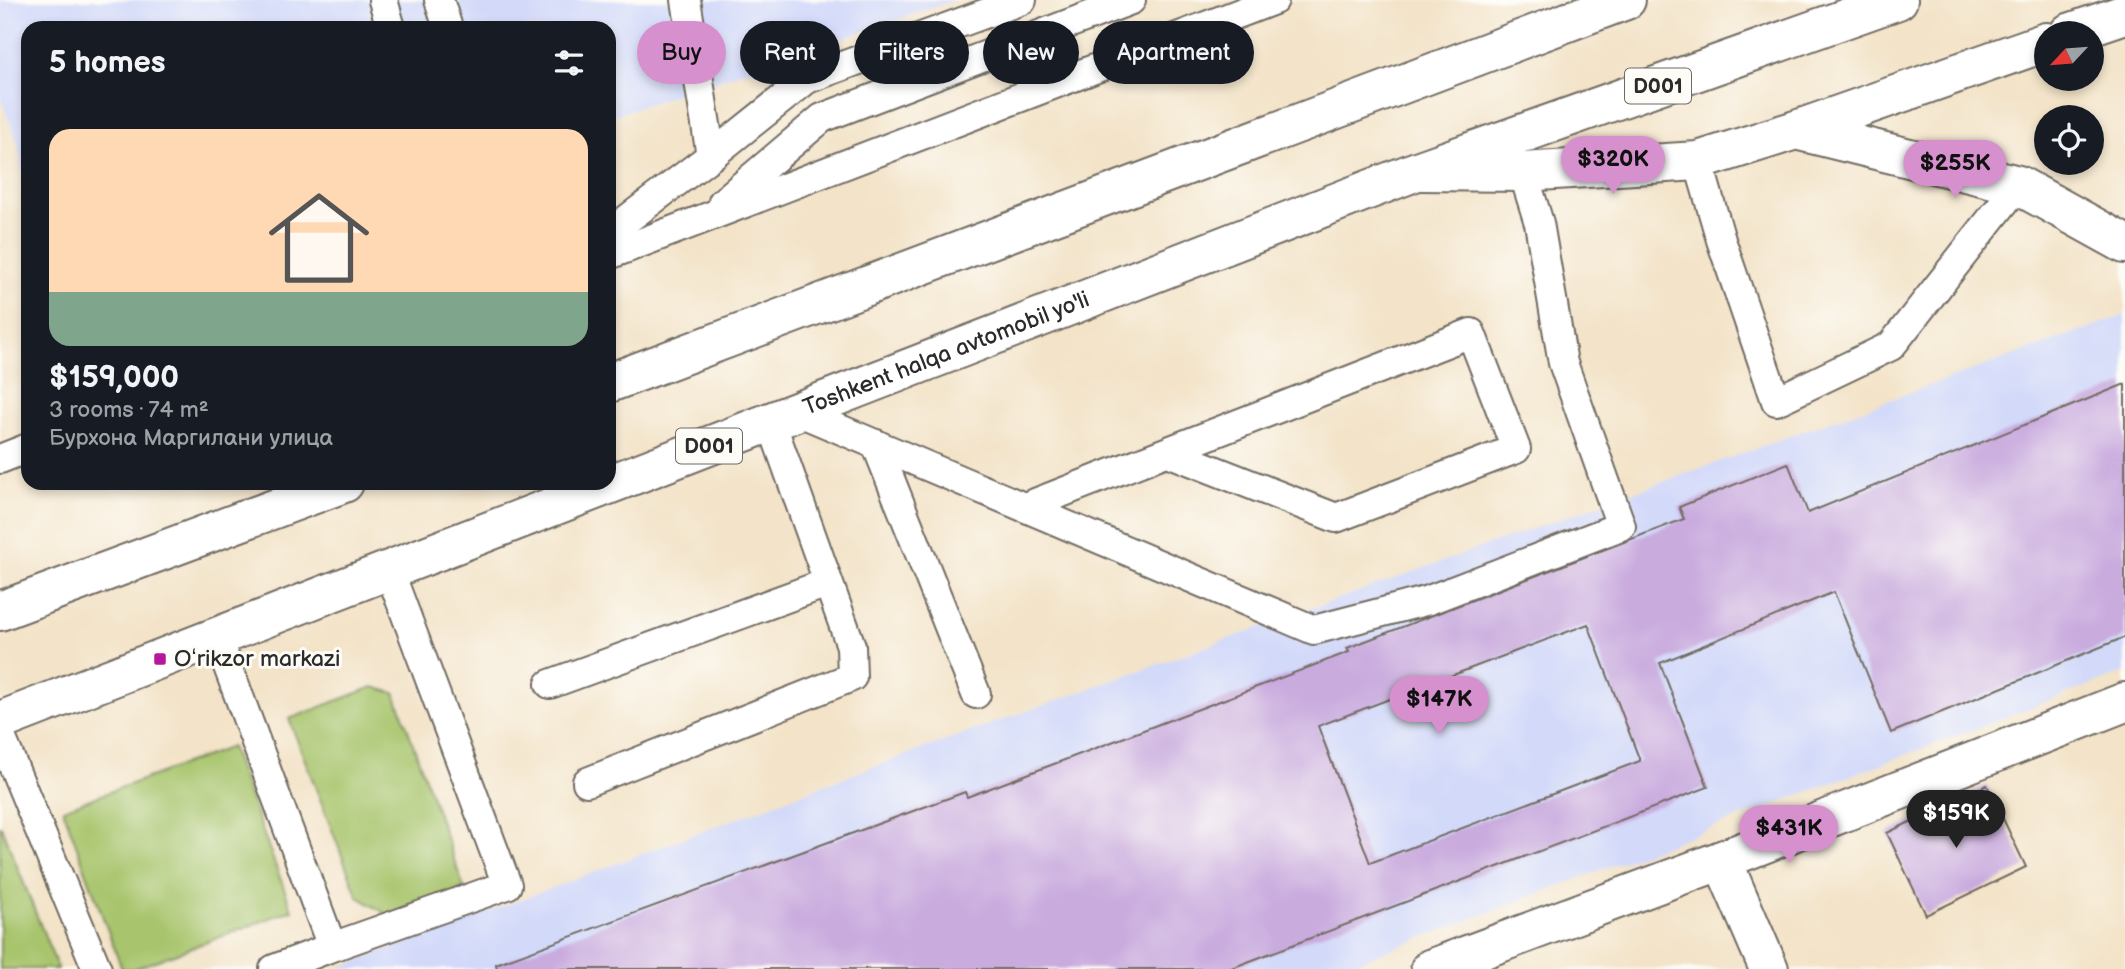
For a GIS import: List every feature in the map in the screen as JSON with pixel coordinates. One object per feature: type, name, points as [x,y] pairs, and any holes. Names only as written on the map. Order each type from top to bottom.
[{"type":"main road","points":[[616,373],[1626,0]]},
{"type":"main road","name":"Toshkent halqa avtomobil yo'li","points":[[616,482],[1417,171],[1898,0]]},
{"type":"main road","points":[[2103,21],[2125,13]]},
{"type":"main road","points":[[1417,171],[1523,172],[1698,161],[1796,130],[2034,45]]},
{"type":"main road","points":[[1796,130],[2018,185],[2125,244]]},
{"type":"main road","points":[[0,611],[325,490]]},
{"type":"main road","name":"Toshkent halqa avtomobil yo'li","points":[[0,721],[596,490]]},
{"type":"main road","points":[[1430,969],[1722,860],[2125,702]]},
{"type":"main road","points":[[1722,860],[1769,969]]},
{"type":"lane","points":[[383,0],[389,21]]},
{"type":"lane","points":[[439,0],[446,21]]},
{"type":"lane","points":[[686,0],[711,156]]},
{"type":"lane","points":[[616,228],[807,79],[1022,0]]},
{"type":"lane","points":[[708,216],[822,118],[1131,0]]},
{"type":"lane","points":[[616,252],[1274,0]]},
{"type":"lane","points":[[1698,161],[1721,240],[1776,401],[1891,346],[2018,185]]},
{"type":"lane","points":[[784,417],[876,444],[1314,630],[1429,600],[1621,527],[1563,363],[1539,223],[1523,172]]},
{"type":"lane","points":[[1025,507],[1471,333],[1516,449],[1336,519],[1168,452]]},
{"type":"lane","points":[[587,782],[852,677],[851,646],[827,583],[784,417]]},
{"type":"lane","points":[[876,444],[976,694]]},
{"type":"lane","points":[[0,459],[21,451]]},
{"type":"lane","points":[[274,969],[507,885],[389,570]]},
{"type":"lane","points":[[550,684],[827,583]]},
{"type":"lane","points":[[217,637],[332,947]]},
{"type":"lane","points":[[0,734],[97,969]]},
{"type":"shaded area","points":[[0,0],[955,0],[893,21],[854,21],[854,34],[840,39],[840,21],[740,21],[740,73],[726,77],[726,21],[637,21],[637,84],[707,84],[616,115],[616,21],[21,21],[21,163],[18,144],[0,97]]},
{"type":"shaded area","points":[[2125,315],[2125,672],[1339,969],[336,969],[878,765]]},
{"type":"green space","points":[[373,687],[395,693],[464,888],[388,915],[358,897],[289,719]]},
{"type":"green space","points":[[231,747],[292,910],[134,969],[122,969],[63,809]]},
{"type":"green space","points":[[1,826],[58,969],[0,969]]},
{"type":"building","points":[[2125,384],[2125,637],[1891,733],[1834,592],[1660,663],[1708,787],[1229,969],[497,969],[496,964],[965,792],[967,797],[1349,652],[1347,648],[1684,519],[1679,507],[1788,463],[1808,513]],"holes":[[[1588,624],[1640,761],[1370,863],[1318,726]]]},
{"type":"building","points":[[1987,785],[2026,867],[1926,915],[1887,833]]},
{"type":"place","name":"Oʻrikzor markazi","points":[[160,659]]}]
